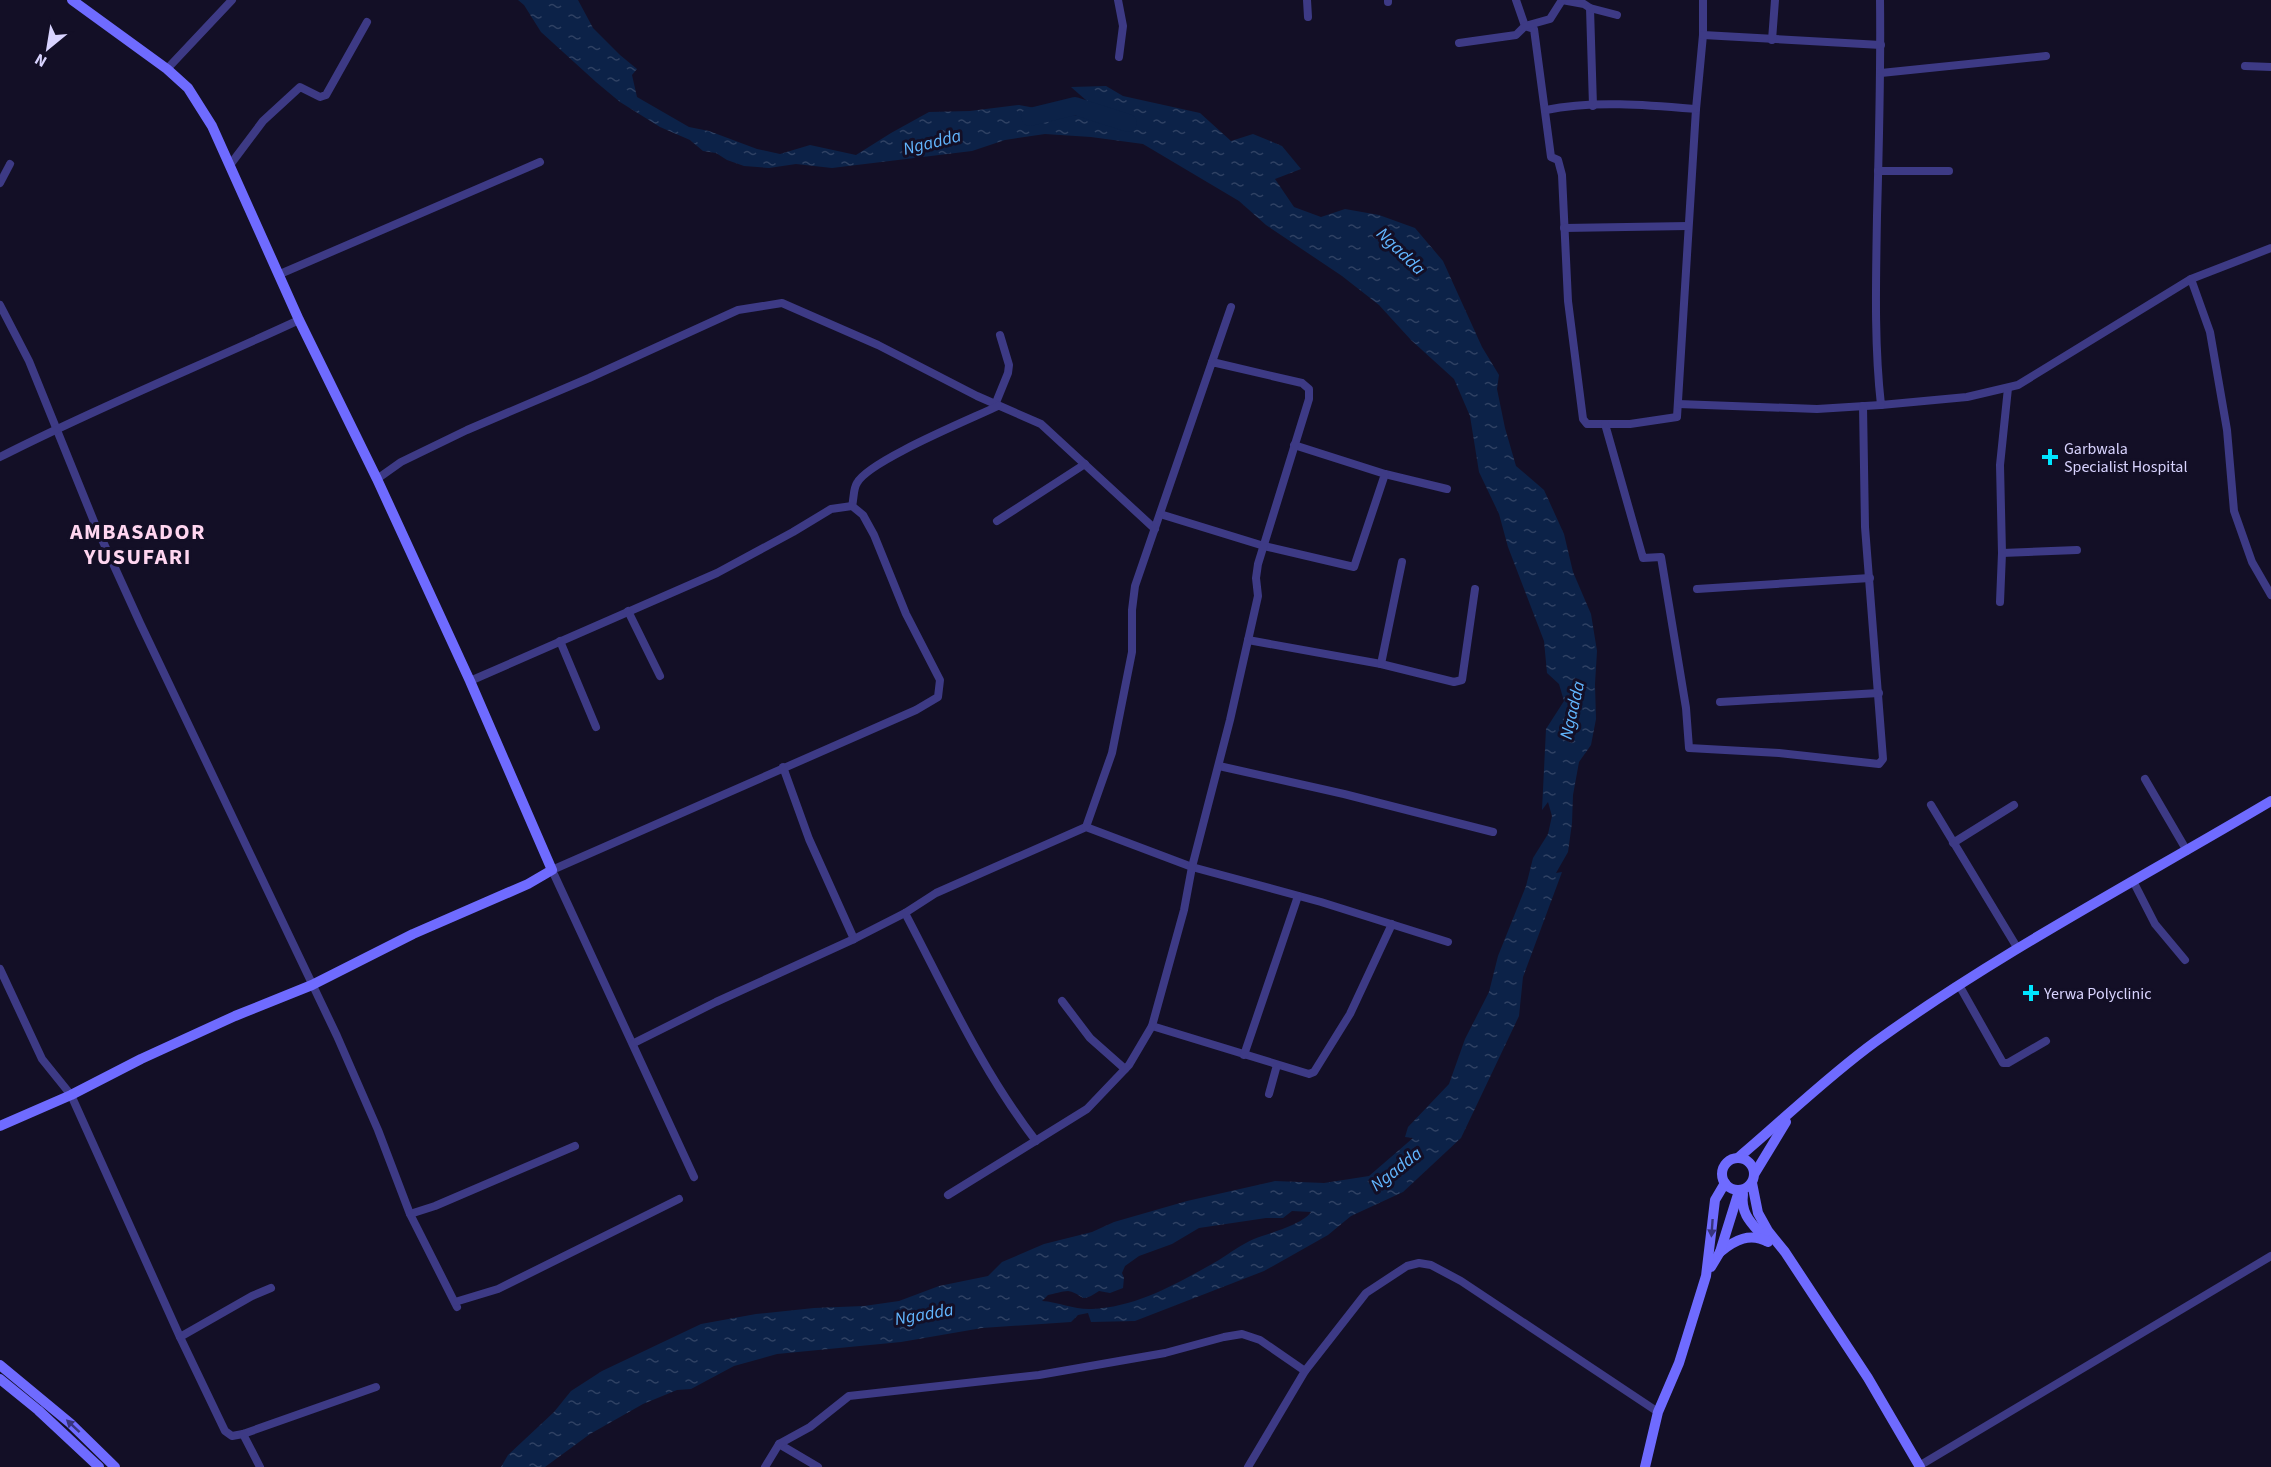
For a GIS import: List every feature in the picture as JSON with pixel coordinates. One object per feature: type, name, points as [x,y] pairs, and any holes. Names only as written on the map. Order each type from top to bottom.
[{"type":"street","points":[[72,0],[167,69],[188,88],[201,108],[230,165],[299,320],[377,479],[470,681],[552,870],[694,1177]]},
{"type":"street","points":[[167,69],[232,0]]},
{"type":"street","points":[[1118,0],[1123,26],[1119,57]]},
{"type":"street","points":[[1307,0],[1308,17]]},
{"type":"street","points":[[1516,0],[1525,26]]},
{"type":"street","points":[[1459,43],[1516,35],[1525,26],[1550,19],[1562,0],[1584,4],[1590,8],[1617,15]]},
{"type":"street","points":[[1525,26],[1534,29],[1551,157],[1558,160],[1562,175],[1568,301],[1583,419],[1587,424],[1630,424],[1677,417],[1688,226],[1703,35],[1703,0]]},
{"type":"street","points":[[1772,40],[1775,0]]},
{"type":"street","points":[[1880,0],[1881,73],[1876,264],[1878,375],[1881,405]]},
{"type":"street","points":[[1590,8],[1593,106]]},
{"type":"street","points":[[230,165],[263,121],[300,87],[320,97],[326,95],[367,22]]},
{"type":"street","points":[[1703,35],[1881,45]]},
{"type":"street","points":[[1881,73],[2046,56]]},
{"type":"street","points":[[2245,66],[2271,67]]},
{"type":"street","points":[[1546,110],[1593,106],[1660,106],[1696,110]]},
{"type":"street","points":[[280,274],[540,162]]},
{"type":"street","points":[[0,183],[10,165]]},
{"type":"street","points":[[1878,171],[1949,171]]},
{"type":"street","points":[[1564,228],[1688,226]]},
{"type":"street","points":[[1678,404],[1817,409],[1966,397],[2008,388],[2018,385],[2191,279],[2271,248]]},
{"type":"street","points":[[2191,279],[2210,332],[2227,430],[2234,511],[2252,562],[2271,595]]},
{"type":"street","points":[[377,479],[401,462],[467,430],[589,378],[738,310],[782,303],[878,345],[996,405],[1041,424],[1155,529]]},
{"type":"street","points":[[0,305],[29,361],[95,524],[140,623],[258,867],[378,1130],[410,1214],[456,1305],[498,1289],[679,1199]]},
{"type":"street","points":[[1086,827],[1112,753],[1132,652],[1132,610],[1135,586],[1231,307]]},
{"type":"street","points":[[0,457],[56,428],[207,363],[299,320]]},
{"type":"street","points":[[852,506],[856,483],[866,474],[893,456],[996,405],[1009,365],[1000,335]]},
{"type":"street","points":[[948,1195],[1087,1109],[1125,1069],[1152,1026],[1184,910],[1192,867],[1248,640],[1258,596],[1256,578],[1258,564],[1309,399],[1309,389],[1302,383],[1212,362]]},
{"type":"street","points":[[2000,602],[2002,553],[2000,465],[2008,388]]},
{"type":"street","points":[[1605,424],[1643,558],[1660,557],[1683,687],[1689,748],[1801,755],[1879,764],[1883,759],[1865,527],[1863,406]]},
{"type":"street","points":[[1293,446],[1385,474],[1447,489]]},
{"type":"street","points":[[997,521],[1084,464]]},
{"type":"street","points":[[1160,514],[1264,546],[1354,567],[1385,474]]},
{"type":"street","points":[[0,1126],[71,1095],[141,1059],[235,1016],[312,985],[413,934],[528,884],[552,870],[916,710],[938,697],[940,680],[906,614],[874,535],[863,515],[852,506],[831,509],[717,573],[470,681]]},
{"type":"street","points":[[2002,553],[2077,550]]},
{"type":"street","points":[[1381,664],[1402,562]]},
{"type":"street","points":[[1697,589],[1869,578]]},
{"type":"street","points":[[1248,640],[1381,664],[1454,682],[1462,680],[1475,589]]},
{"type":"street","points":[[628,611],[660,676]]},
{"type":"street","points":[[560,641],[596,727]]},
{"type":"street","points":[[1720,702],[1879,693]]},
{"type":"street","points":[[1218,766],[1344,794],[1493,832]]},
{"type":"street","points":[[783,767],[809,839],[854,939]]},
{"type":"street","points":[[2145,779],[2187,851]]},
{"type":"street","points":[[1748,1184],[1729,1187],[1725,1183],[1722,1178],[1724,1166],[1728,1161],[1739,1157],[1873,1044],[1959,984],[2271,801]]},
{"type":"street","points":[[1931,805],[2018,949]]},
{"type":"street","points":[[1953,843],[2014,805]]},
{"type":"street","points":[[634,1043],[854,939],[936,893],[1086,827],[1192,867],[1298,896],[1448,942]]},
{"type":"street","points":[[2133,880],[2155,924],[2185,960]]},
{"type":"street","points":[[1244,1055],[1298,896]]},
{"type":"street","points":[[905,912],[956,1015],[1011,1109],[1036,1142]]},
{"type":"street","points":[[1152,1026],[1309,1074],[1317,1069],[1350,1014],[1392,924]]},
{"type":"street","points":[[0,969],[42,1059],[71,1095],[180,1338],[225,1431],[232,1436],[243,1434],[376,1388]]},
{"type":"street","points":[[1959,984],[2003,1063],[2008,1063],[2046,1041]]},
{"type":"street","points":[[1062,1001],[1090,1038],[1125,1069]]},
{"type":"street","points":[[1269,1094],[1277,1065]]},
{"type":"street","points":[[1706,1276],[1720,1252],[1748,1184],[1792,1111]]},
{"type":"street","points":[[410,1214],[435,1206],[575,1146]]},
{"type":"street","points":[[1739,1157],[1750,1162],[1748,1184],[1741,1207],[1770,1243]]},
{"type":"street","points":[[1645,1467],[1658,1412],[1679,1363],[1706,1276],[1715,1200],[1725,1183]]},
{"type":"street","points":[[1748,1184],[1758,1213],[1768,1232],[1785,1252],[1868,1378],[1919,1466],[2271,1256]]},
{"type":"street","points":[[1720,1252],[1744,1237],[1757,1237],[1785,1252]]},
{"type":"street","points":[[1261,1467],[1250,1464],[1305,1371],[1366,1293],[1407,1266],[1419,1263],[1431,1265],[1461,1281],[1658,1412]]},
{"type":"street","points":[[180,1338],[252,1296],[271,1288]]},
{"type":"street","points":[[765,1467],[779,1444],[810,1427],[849,1396],[1039,1375],[1165,1353],[1242,1334],[1260,1340],[1305,1371]]},
{"type":"street","points":[[0,1365],[70,1423],[115,1467]]},
{"type":"street","points":[[0,1379],[38,1410],[99,1467]]},
{"type":"street","points":[[243,1434],[260,1467]]},
{"type":"street","points":[[779,1444],[818,1467]]},
{"type":"water","points":[[518,0],[578,0],[593,28],[637,69],[632,75],[637,97],[689,127],[709,131],[757,149],[780,154],[810,145],[856,155],[929,112],[970,111],[1019,105],[1111,122],[1071,87],[1106,86],[1123,96],[1200,113],[1231,141],[1253,134],[1282,146],[1301,169],[1275,179],[1294,207],[1321,217],[1345,209],[1379,215],[1415,228],[1443,261],[1482,347],[1499,375],[1497,389],[1516,466],[1544,490],[1564,534],[1573,572],[1591,614],[1597,651],[1596,719],[1591,745],[1579,762],[1573,795],[1568,852],[1556,873],[1562,872],[1523,977],[1519,1016],[1461,1138],[1403,1192],[1351,1216],[1328,1235],[1264,1271],[1135,1321],[1091,1322],[1088,1313],[1078,1315],[1071,1322],[982,1328],[901,1342],[777,1354],[734,1366],[691,1389],[677,1390],[643,1404],[590,1434],[545,1467],[501,1467],[508,1455],[554,1412],[571,1391],[602,1371],[701,1324],[756,1314],[864,1306],[899,1301],[939,1286],[988,1276],[1002,1262],[1044,1244],[1092,1232],[1114,1222],[1187,1201],[1275,1181],[1324,1183],[1369,1176],[1413,1138],[1405,1137],[1408,1127],[1449,1084],[1465,1039],[1489,992],[1498,956],[1526,886],[1533,858],[1548,834],[1552,816],[1548,802],[1542,810],[1546,729],[1564,701],[1559,684],[1547,673],[1544,641],[1508,547],[1499,514],[1479,472],[1470,416],[1454,379],[1411,340],[1379,305],[1342,276],[1266,225],[1239,201],[1143,144],[1091,137],[1045,134],[1005,140],[972,151],[832,168],[796,164],[769,168],[744,166],[716,153],[703,151],[690,140],[660,127],[620,102],[541,32],[524,5]],"holes":[[[1292,1211],[1311,1212],[1293,1225],[1250,1241],[1189,1277],[1126,1304],[1092,1309],[1042,1301],[1048,1295],[1063,1291],[1073,1292],[1084,1298],[1099,1291],[1110,1293],[1123,1288],[1122,1273],[1125,1266],[1139,1256],[1172,1244],[1199,1228],[1266,1218],[1283,1218]]]},
{"type":"waterway","name":"Ngadda","points":[[1030,117],[1075,106],[1128,123]]},
{"type":"place","name":"Garbwala Specialist Hospital","points":[[2050,457]]},
{"type":"place","name":"Yerwa Polyclinic","points":[[2031,993]]},
{"type":"district","name":"AMBASADOR YUSUFARI","points":[[138,544]]}]
